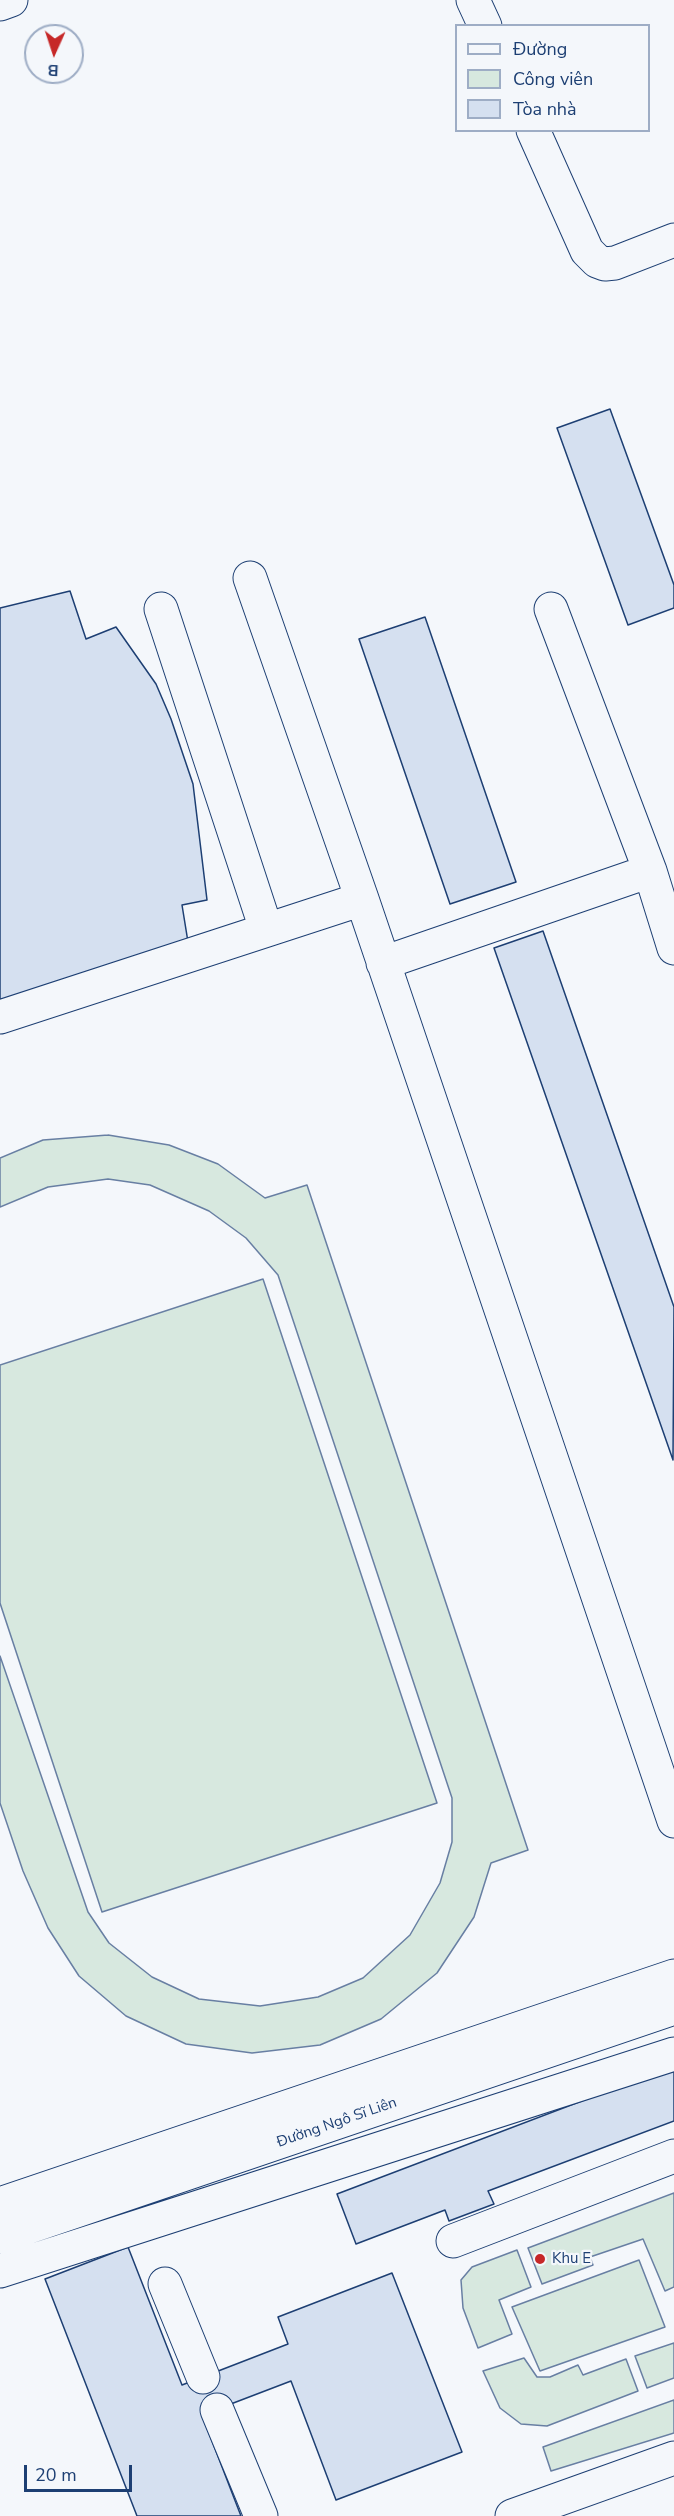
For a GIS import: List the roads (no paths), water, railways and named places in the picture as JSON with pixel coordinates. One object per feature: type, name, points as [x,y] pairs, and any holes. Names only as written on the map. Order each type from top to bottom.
[{"type":"street","points":[[0,4],[11,0]]},
{"type":"street","points":[[473,0],[484,24]]},
{"type":"street","points":[[533,132],[587,251],[597,261],[605,264],[615,263],[674,240]]},
{"type":"street","points":[[250,578],[362,899],[674,1821]]},
{"type":"street","points":[[161,609],[266,929]]},
{"type":"street","points":[[551,609],[650,871],[674,948]]},
{"type":"street","points":[[383,963],[650,871]]},
{"type":"street","points":[[0,1017],[362,899]]},
{"type":"street","points":[[0,2204],[674,1976]]},
{"type":"street","name":"Đường Ngô Sĩ Liên","points":[[0,2237],[674,2008]]},
{"type":"street","points":[[0,2271],[674,2054]]},
{"type":"street","points":[[453,2241],[674,2156]]},
{"type":"street","points":[[165,2284],[204,2377]]},
{"type":"street","points":[[217,2410],[261,2516]]},
{"type":"street","points":[[512,2516],[674,2458]]},
{"type":"place","name":"Khu E","points":[[540,2259]]}]
